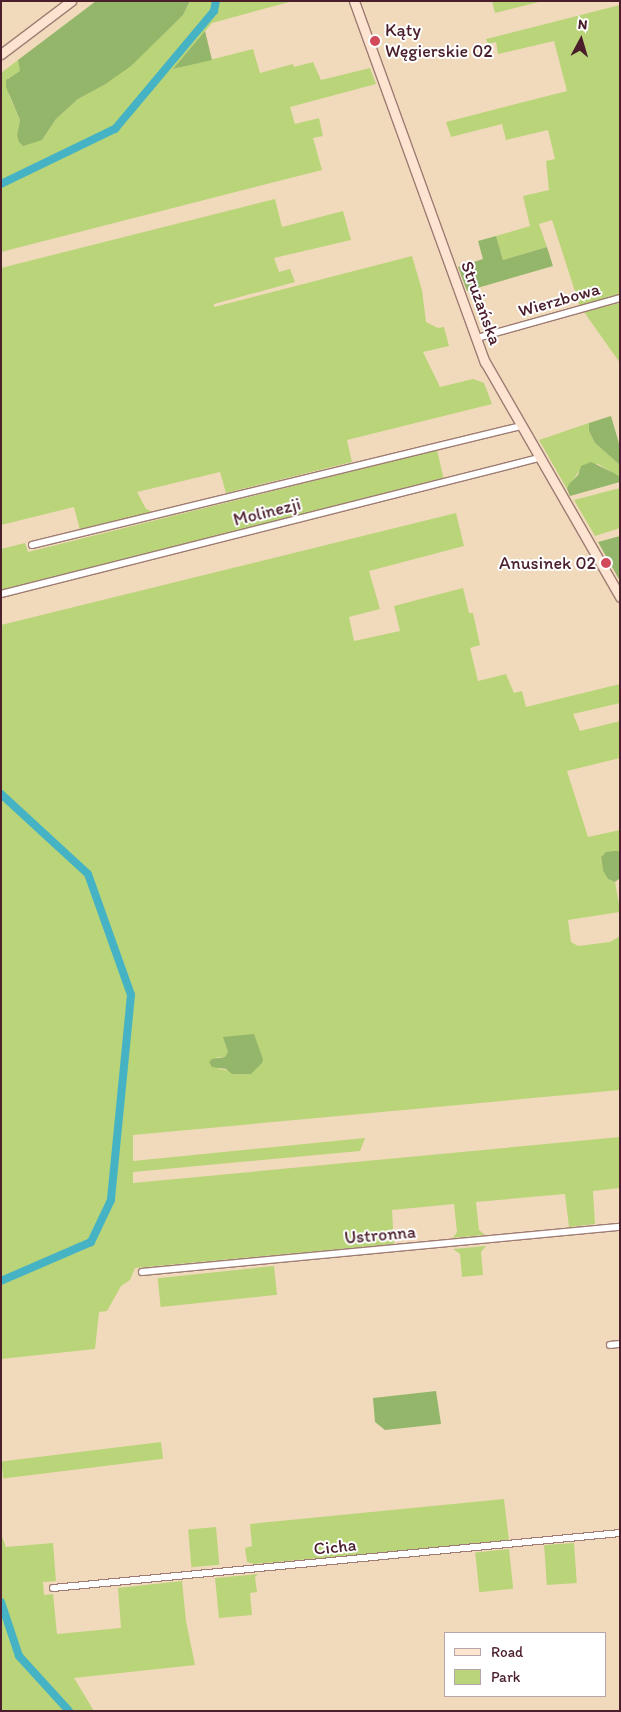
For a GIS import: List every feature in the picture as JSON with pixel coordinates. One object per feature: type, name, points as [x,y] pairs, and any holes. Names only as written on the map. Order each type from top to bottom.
[{"type":"main road","points":[[1,54],[71,1]]},
{"type":"main road","name":"Strużańska","points":[[354,1],[486,362],[539,458],[620,597]]},
{"type":"street","name":"Wierzbowa","points":[[477,338],[620,298]]},
{"type":"street","points":[[32,545],[521,426]]},
{"type":"street","name":"Molinezji","points":[[1,594],[539,458]]},
{"type":"street","name":"Ustronna","points":[[142,1272],[620,1228]]},
{"type":"street","points":[[610,1345],[620,1344]]},
{"type":"street","name":"Cicha","points":[[53,1588],[620,1534]]},
{"type":"green space","points":[[96,1],[190,1],[183,15],[131,66],[104,85],[78,99],[56,119],[42,140],[23,146],[19,142],[17,135],[20,120],[6,87],[6,80],[20,71],[18,60]]},
{"type":"green space","points":[[190,1],[293,1],[212,23],[174,69],[253,49],[260,73],[293,64],[294,67],[313,62],[321,80],[370,68],[376,84],[290,107],[295,124],[319,118],[323,136],[313,138],[322,170],[1,252],[1,73],[18,60],[21,71],[8,78],[9,95],[20,120],[17,135],[42,140],[56,119],[78,99],[104,85],[183,15]]},
{"type":"green space","points":[[492,1],[543,1],[495,13]]},
{"type":"green space","points":[[620,5],[620,296],[580,307],[552,220],[539,224],[547,247],[503,260],[496,236],[530,226],[523,196],[549,190],[546,161],[555,159],[548,130],[506,140],[502,124],[451,137],[446,122],[567,91],[554,41],[498,54],[496,42],[488,44],[486,39]]},
{"type":"green space","points":[[205,31],[212,60],[173,69]]},
{"type":"green space","points":[[275,199],[282,227],[343,211],[351,240],[274,258],[279,272],[290,269],[295,282],[214,304],[214,307],[412,256],[422,290],[426,322],[438,328],[444,327],[449,346],[423,352],[440,387],[473,379],[484,383],[492,404],[347,440],[352,462],[226,493],[220,472],[137,492],[146,509],[153,512],[80,530],[74,507],[1,525],[1,268]]},
{"type":"green space","points":[[496,236],[503,260],[547,247],[553,266],[467,291],[458,267],[483,259],[478,241]]},
{"type":"green space","points":[[619,303],[620,307],[620,363],[584,312]]},
{"type":"green space","points":[[611,416],[620,447],[620,465],[595,443],[589,431],[589,423]]},
{"type":"green space","points":[[589,423],[589,431],[595,443],[620,465],[620,477],[598,464],[579,471],[567,489],[539,440]]},
{"type":"green space","points":[[437,450],[444,480],[1,591],[1,549],[25,543],[28,552]]},
{"type":"green space","points":[[591,462],[620,477],[620,482],[570,496],[567,489],[569,484],[578,475],[581,466]]},
{"type":"green space","points":[[620,488],[620,528],[595,536],[574,500]]},
{"type":"green space","points":[[456,513],[464,546],[369,571],[380,609],[349,617],[354,641],[400,631],[394,606],[463,588],[469,613],[473,613],[480,645],[470,648],[478,681],[506,674],[514,693],[522,691],[526,707],[620,684],[620,703],[573,714],[580,731],[620,721],[620,758],[567,771],[588,837],[620,830],[620,851],[606,852],[601,857],[603,871],[608,879],[615,882],[620,912],[568,920],[571,942],[578,946],[610,942],[620,936],[620,1090],[133,1135],[133,1161],[365,1138],[360,1151],[133,1172],[133,1183],[620,1137],[620,1188],[593,1191],[595,1224],[569,1227],[565,1194],[476,1202],[479,1230],[485,1235],[453,1238],[457,1232],[454,1204],[392,1210],[394,1244],[135,1268],[130,1280],[121,1286],[107,1311],[99,1312],[95,1349],[1,1359],[1,625]],"holes":[[[254,1035],[263,1059],[251,1074],[219,1069],[217,1057],[225,1057],[228,1052],[225,1043]]]},
{"type":"green space","points":[[620,536],[620,581],[598,542]]},
{"type":"green space","points":[[620,851],[620,878],[615,882],[608,879],[603,871],[601,857],[606,852]]},
{"type":"green space","points":[[254,1034],[263,1059],[262,1063],[251,1074],[232,1074],[226,1069],[212,1067],[209,1062],[212,1059],[225,1057],[228,1052],[223,1037]]},
{"type":"green space","points":[[486,1246],[481,1252],[483,1275],[462,1277],[460,1254],[453,1249]]},
{"type":"green space","points":[[274,1266],[277,1295],[161,1307],[158,1278]]},
{"type":"green space","points":[[436,1391],[441,1424],[385,1430],[375,1422],[373,1398]]},
{"type":"green space","points":[[161,1442],[163,1459],[3,1478],[1,1462]]},
{"type":"green space","points":[[504,1499],[509,1541],[254,1564],[247,1562],[245,1548],[252,1546],[250,1524]]},
{"type":"green space","points":[[216,1527],[219,1565],[191,1567],[188,1529]]},
{"type":"green space","points":[[1,1534],[6,1547],[53,1543],[56,1581],[43,1582],[44,1595],[53,1594],[57,1634],[121,1628],[118,1588],[182,1581],[186,1621],[195,1665],[74,1678],[94,1711],[1,1711]]},
{"type":"green space","points":[[574,1543],[577,1583],[547,1585],[544,1545]]},
{"type":"green space","points":[[509,1549],[513,1589],[479,1592],[475,1553]]},
{"type":"green space","points":[[258,1574],[255,1577],[257,1592],[250,1593],[252,1615],[219,1618],[215,1578]]},
{"type":"waterway","points":[[1,184],[115,129],[214,11],[216,1]]},
{"type":"waterway","points":[[1,794],[88,874],[131,995],[111,1200],[91,1242],[1,1281]]},
{"type":"waterway","points":[[1,1602],[19,1656],[69,1711]]},
{"type":"place","name":"Kąty Węgierskie 02","points":[[375,41]]},
{"type":"place","name":"Anusinek 02","points":[[606,563]]}]
